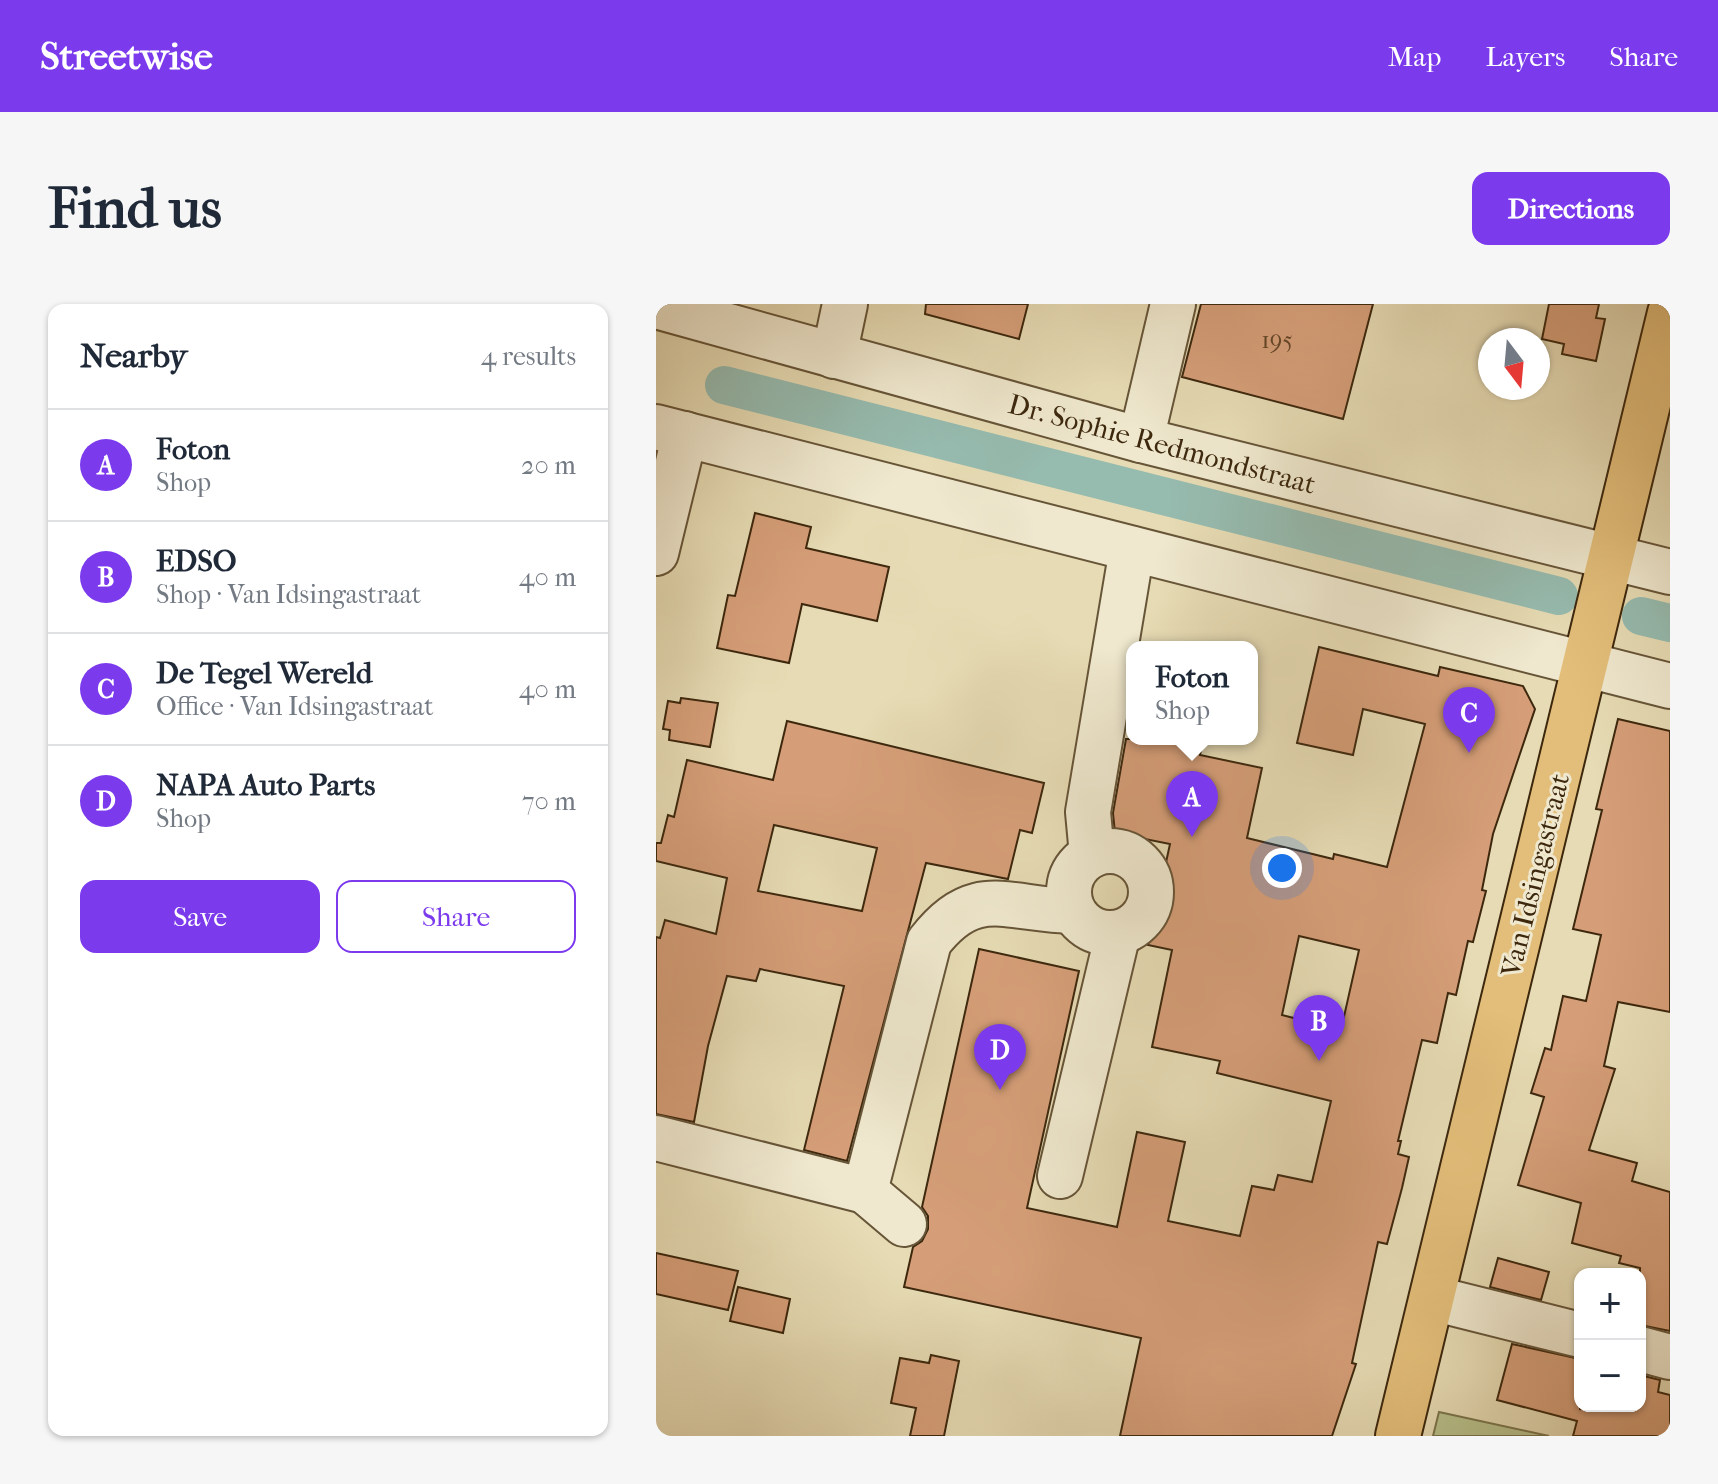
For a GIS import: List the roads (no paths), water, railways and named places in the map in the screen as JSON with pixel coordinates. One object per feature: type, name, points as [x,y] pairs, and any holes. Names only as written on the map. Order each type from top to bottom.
[{"type":"main road","name":"Van Idsingastraat","points":[[1398,1436],[1670,313]]},
{"type":"street","points":[[834,356],[845,304]]},
{"type":"street","points":[[1141,440],[1173,304]]},
{"type":"street","name":"Dr. Sophie Redmondstraat","points":[[656,306],[1141,440],[1670,572]]},
{"type":"street","points":[[656,553],[670,430],[1670,686]]},
{"type":"street","points":[[1092,855],[1088,812],[1132,549]]},
{"type":"street","points":[[1106,851],[1133,857],[1150,879],[1149,907],[1142,919],[1118,933],[1091,930],[1073,911],[1068,885],[1081,862],[1092,855],[1106,851]]},
{"type":"street","points":[[865,1191],[929,942],[957,911],[979,903],[1073,911]]},
{"type":"street","points":[[1060,1176],[1118,933]]},
{"type":"street","points":[[656,1138],[865,1191],[904,1224]]},
{"type":"street","points":[[1432,1298],[1574,1334]]},
{"type":"street","points":[[1646,1351],[1670,1357]]},
{"type":"waterway","points":[[724,385],[1559,596]]},
{"type":"waterway","points":[[1641,616],[1670,623]]},
{"type":"place","name":"De Tegel Wereld","points":[[1469,753]]},
{"type":"place","name":"Foton","points":[[1192,837]]},
{"type":"place","name":"EDSO","points":[[1319,1061]]},
{"type":"place","name":"NAPA Auto Parts","points":[[1000,1090]]}]
